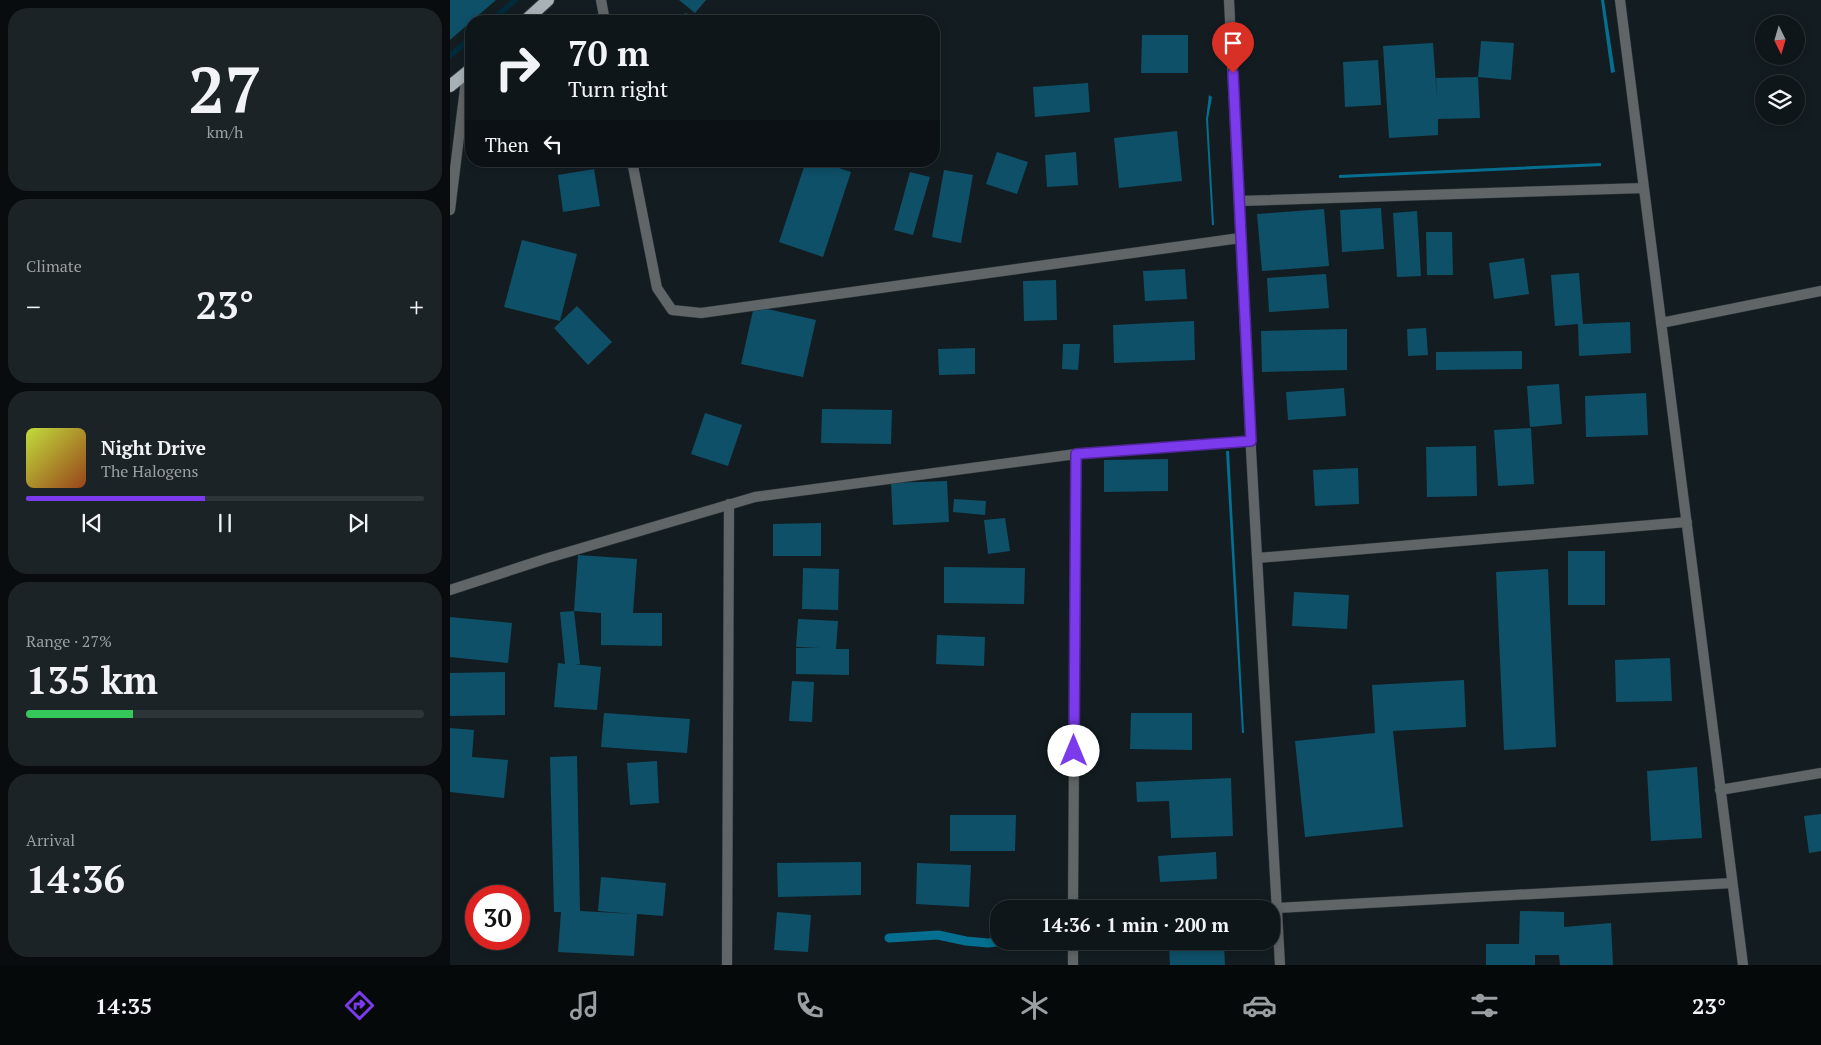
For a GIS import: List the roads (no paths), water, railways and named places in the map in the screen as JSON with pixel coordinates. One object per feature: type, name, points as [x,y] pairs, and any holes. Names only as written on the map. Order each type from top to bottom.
[{"type":"main road","points":[[532,15],[548,0]]},
{"type":"main road","points":[[450,86],[465,74]]},
{"type":"street","points":[[601,0],[604,15]]},
{"type":"street","points":[[1229,0],[1276,900]]},
{"type":"street","points":[[1620,0],[1743,965]]},
{"type":"street","points":[[450,210],[465,100]]},
{"type":"street","points":[[633,167],[657,288],[672,310],[701,313],[1240,238]]},
{"type":"street","points":[[1239,201],[1644,188]]},
{"type":"street","points":[[1661,323],[1821,291]]},
{"type":"street","points":[[450,590],[548,558],[755,497],[1076,454],[1251,441]]},
{"type":"street","points":[[1073,900],[1076,454]]},
{"type":"street","points":[[727,965],[729,504]]},
{"type":"street","points":[[1257,558],[1687,522]]},
{"type":"street","points":[[1720,790],[1821,773]]},
{"type":"street","points":[[1280,908],[1732,883]]},
{"type":"street","points":[[1073,950],[1073,965]]},
{"type":"street","points":[[1279,950],[1280,965]]},
{"type":"water","points":[[1601,0],[1604,0],[1615,72],[1611,73]]},
{"type":"water","points":[[1209,95],[1212,97],[1208,119],[1214,225],[1212,225],[1206,119]]},
{"type":"water","points":[[1601,163],[1601,166],[1339,178],[1339,175]]},
{"type":"water","points":[[1226,451],[1229,451],[1244,733],[1242,733]]},
{"type":"waterway","points":[[889,938],[938,935],[966,941],[990,943]]}]
